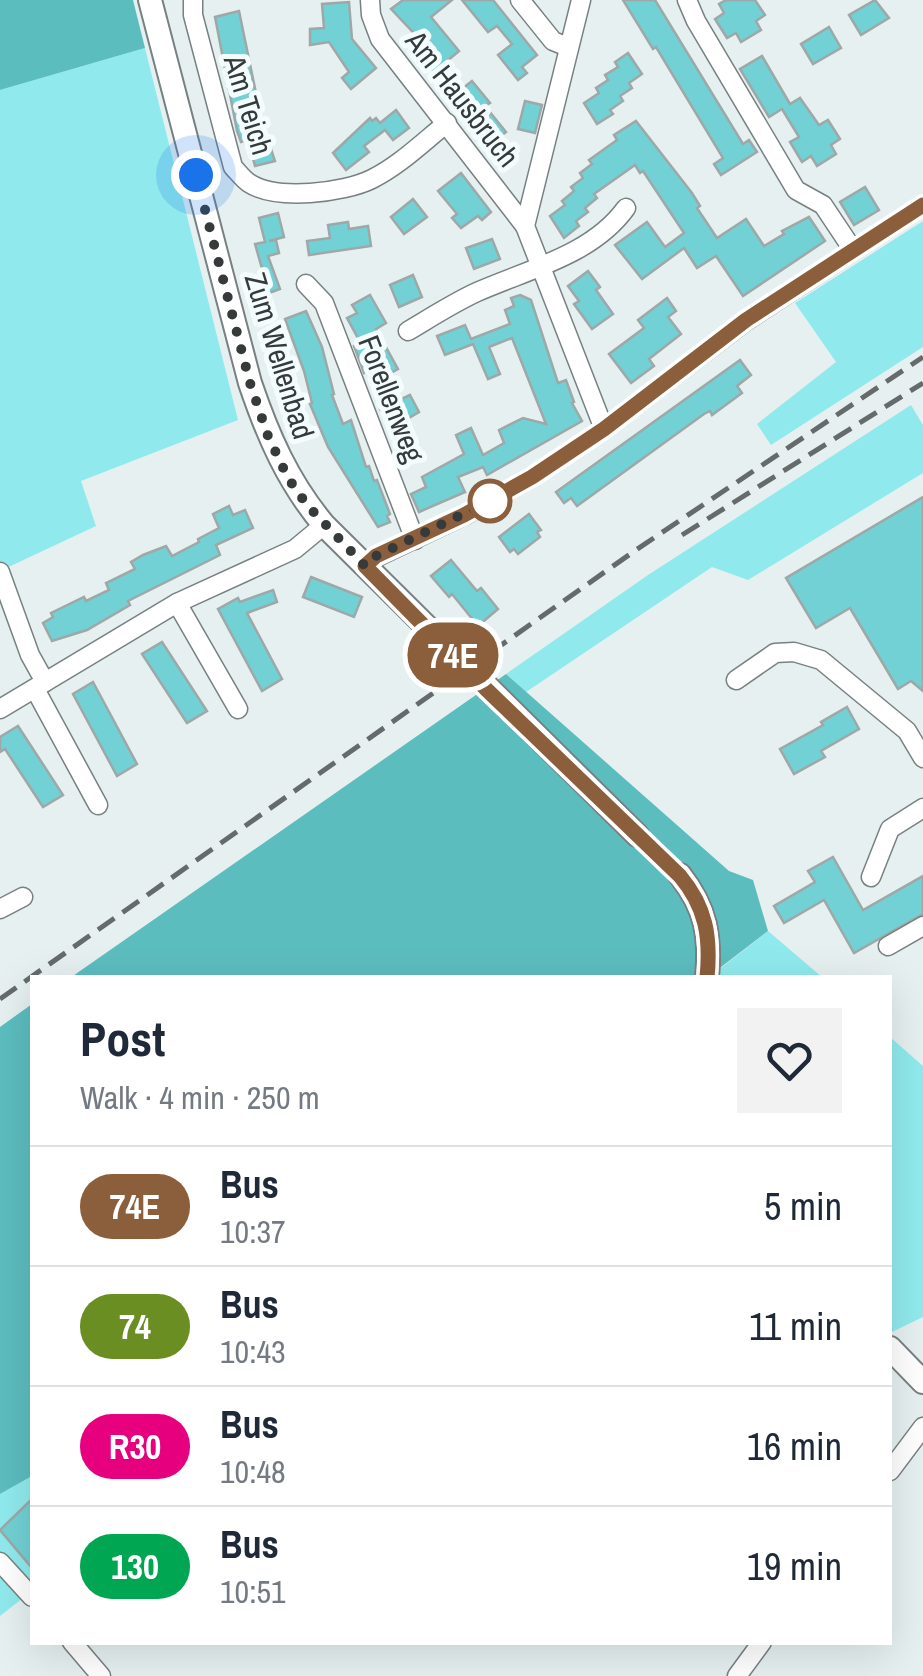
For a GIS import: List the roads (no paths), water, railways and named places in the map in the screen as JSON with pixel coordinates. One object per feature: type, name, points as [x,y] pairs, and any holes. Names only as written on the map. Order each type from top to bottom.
[{"type":"main road","name":"Zum Wellenbad","points":[[150,0],[250,383],[288,478],[324,525],[637,835]]},
{"type":"main road","points":[[680,876],[692,891],[706,922],[707,975]]},
{"type":"main road","points":[[892,1350],[923,1382]]},
{"type":"street","name":"Am Teich","points":[[192,0],[233,166],[249,183],[271,192],[294,194],[367,182],[390,169],[447,123]]},
{"type":"street","name":"Am Hausbruch","points":[[370,0],[380,39],[525,226],[604,429]]},
{"type":"street","points":[[520,0],[552,41],[568,47]]},
{"type":"street","points":[[525,226],[581,0]]},
{"type":"street","points":[[688,0],[696,21],[796,190],[823,205],[853,250]]},
{"type":"street","points":[[365,566],[376,556],[514,488],[604,429],[746,320],[923,205]]},
{"type":"street","points":[[408,331],[470,295],[579,250],[611,229],[626,208]]},
{"type":"street","name":"Forellenweg","points":[[306,284],[324,304],[415,540]]},
{"type":"street","points":[[0,709],[177,603],[295,549],[324,525]]},
{"type":"street","points":[[0,572],[40,686],[98,805]]},
{"type":"street","points":[[177,603],[238,709]]},
{"type":"street","points":[[736,680],[775,653],[794,652],[821,660],[907,731],[923,758]]},
{"type":"street","points":[[870,876],[890,829],[923,808]]},
{"type":"street","points":[[0,909],[23,897]]},
{"type":"street","points":[[888,946],[923,926]]},
{"type":"street","points":[[892,1468],[923,1427]]},
{"type":"street","points":[[0,1562],[29,1588]]},
{"type":"street","points":[[74,1645],[100,1676]]},
{"type":"street","points":[[737,1676],[760,1645]]},
{"type":"tunnel","points":[[637,835],[680,875]]},
{"type":"railway","points":[[34,975],[633,552],[923,357]]},
{"type":"railway","points":[[682,535],[923,383]]},
{"type":"railway","points":[[0,999],[30,978]]}]
